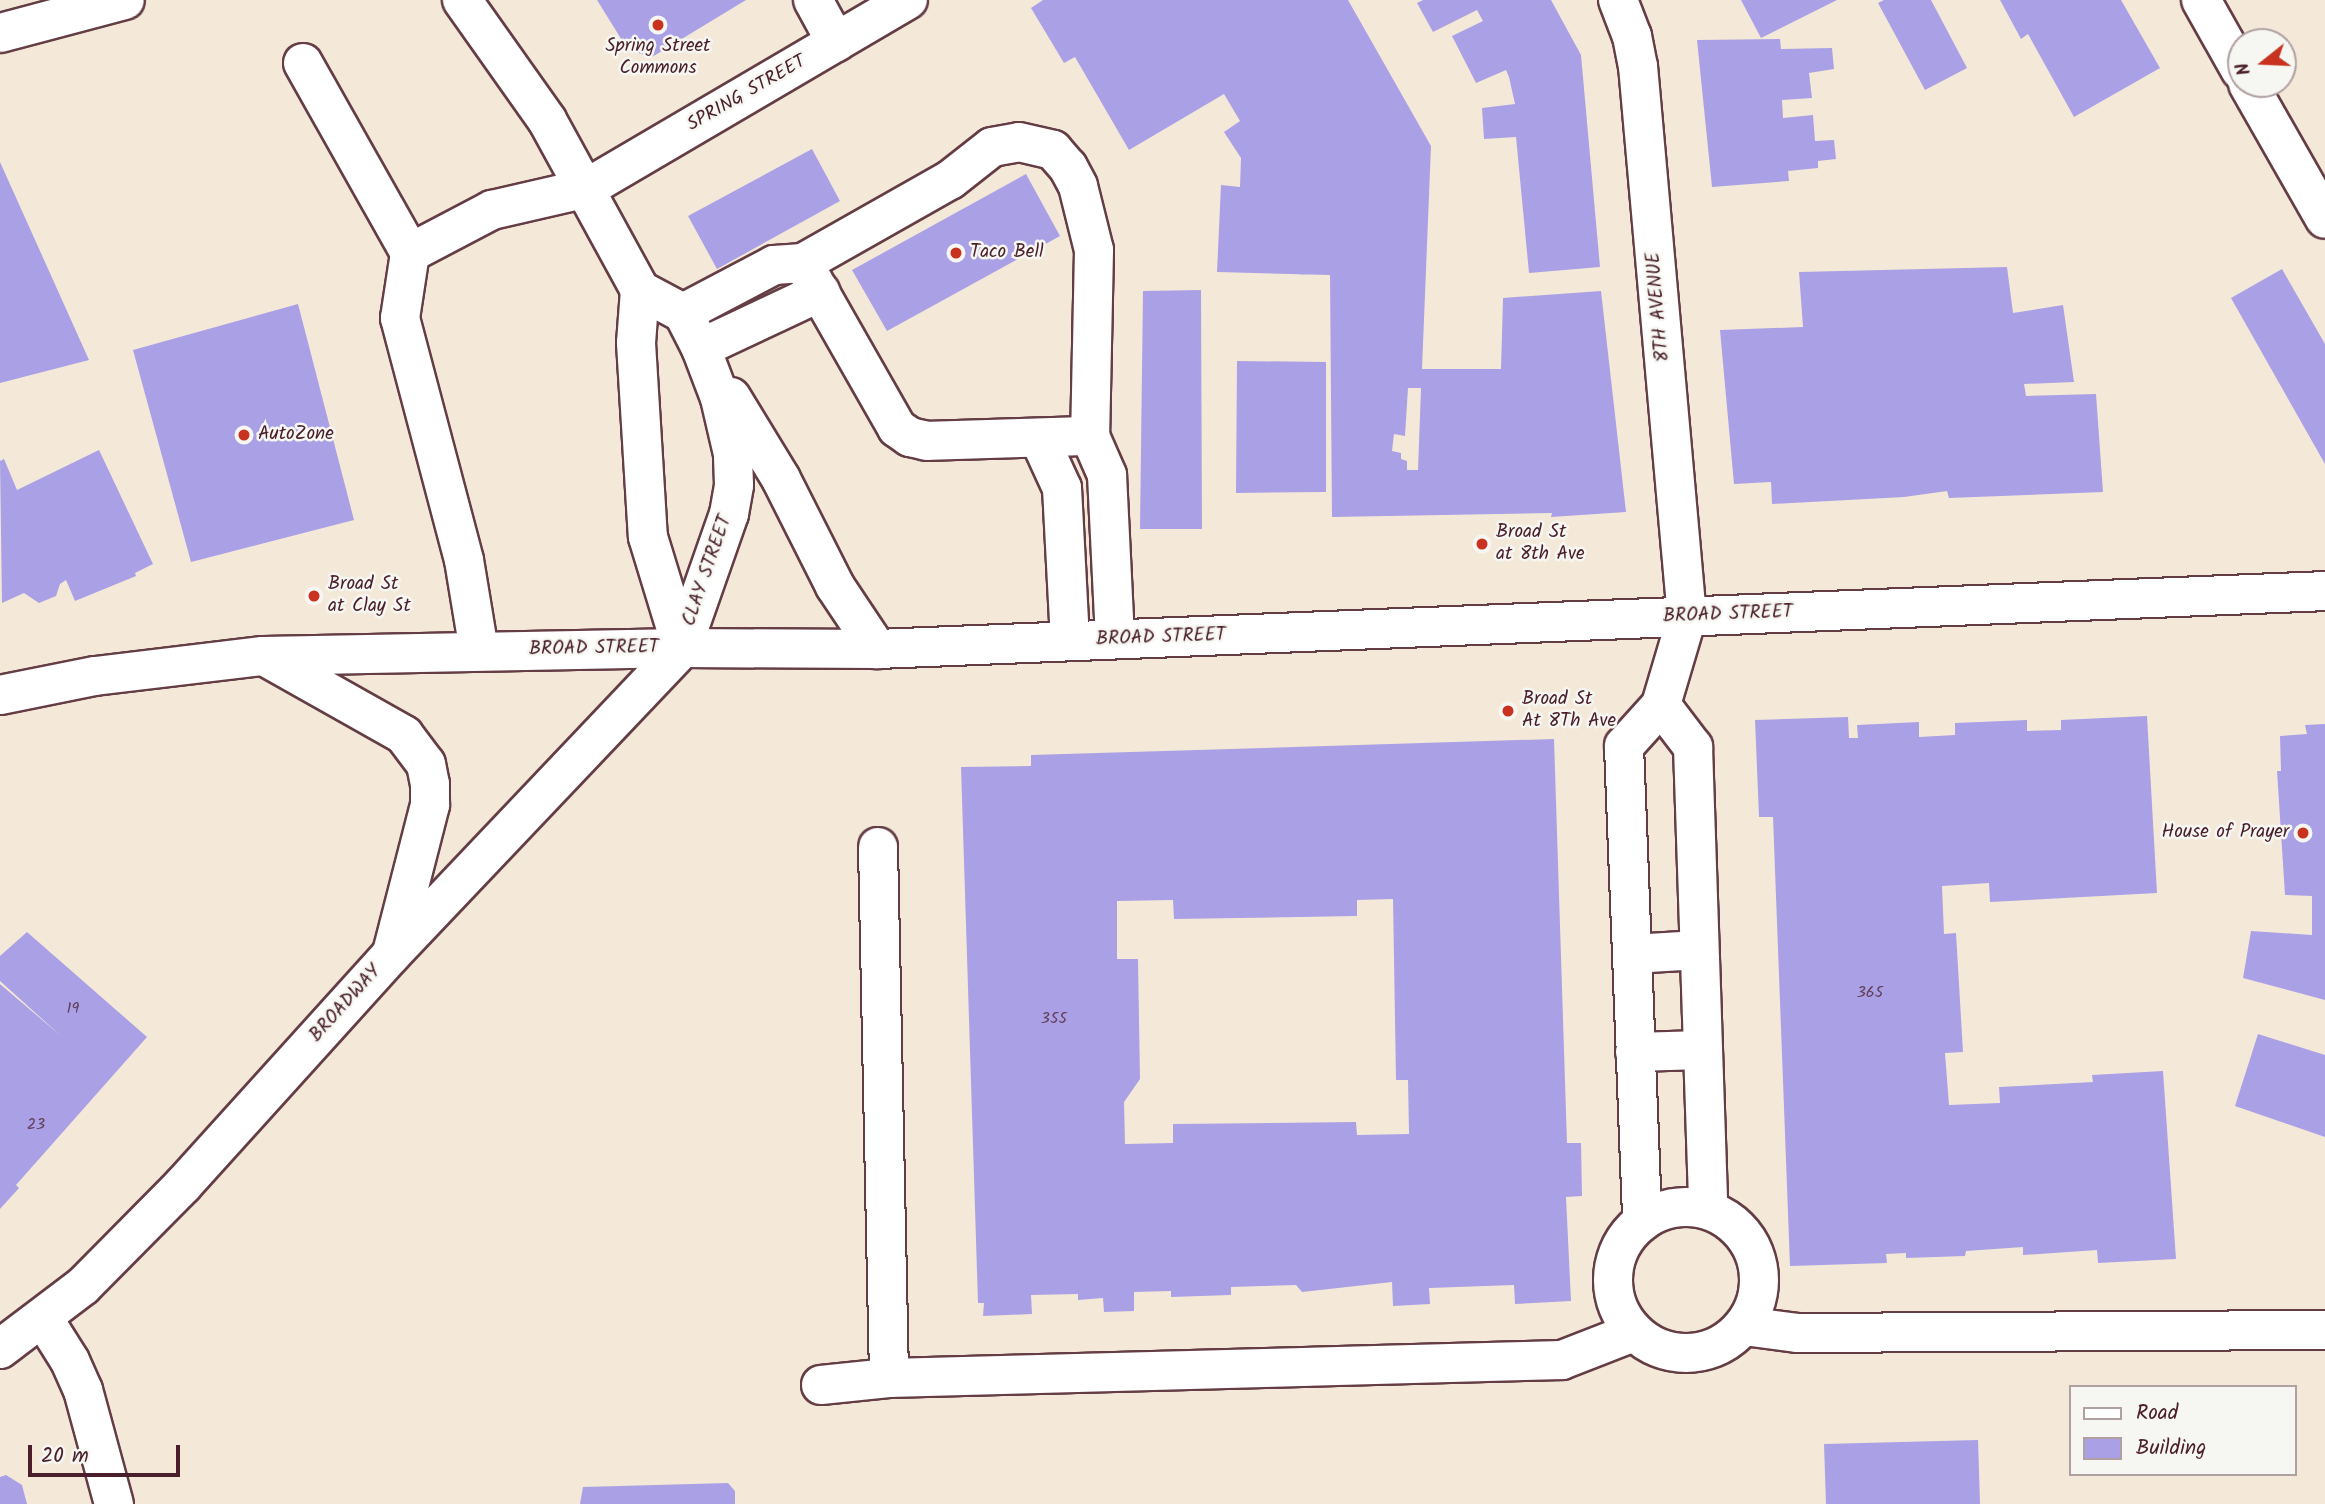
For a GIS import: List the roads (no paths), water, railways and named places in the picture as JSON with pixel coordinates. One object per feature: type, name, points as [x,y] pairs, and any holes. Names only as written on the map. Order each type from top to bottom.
[{"type":"main road","points":[[0,33],[125,0]]},
{"type":"main road","points":[[462,0],[547,120],[587,188],[640,290],[683,313],[774,265],[812,277],[897,428],[910,437],[927,441],[1090,436]]},
{"type":"main road","points":[[813,0],[836,43]]},
{"type":"main road","name":"SPRING STREET","points":[[410,253],[492,210],[587,188],[908,0]]},
{"type":"main road","name":"8TH AVENUE","points":[[1618,0],[1632,36],[1638,66],[1687,617]]},
{"type":"main road","points":[[2201,0],[2227,46]]},
{"type":"main road","points":[[303,63],[410,253],[400,318],[464,560],[479,650]]},
{"type":"main road","points":[[2257,98],[2325,219]]},
{"type":"main road","points":[[877,649],[835,586],[781,479],[701,348],[812,277],[950,180],[992,147],[1019,142],[1053,150],[1068,167],[1078,186],[1094,250],[1090,436],[1107,475],[1115,639]]},
{"type":"main road","name":"CLAY STREET","points":[[640,290],[636,343],[648,537],[682,648]]},
{"type":"main road","name":"CLAY STREET","points":[[682,648],[729,514],[734,485],[727,426],[701,348],[683,313]]},
{"type":"main road","points":[[1039,438],[1062,488],[1070,641]]},
{"type":"main road","name":"BROAD STREET","points":[[0,695],[95,676],[263,656],[479,650],[877,649],[2325,591]]},
{"type":"main road","points":[[1642,1222],[1624,746],[1661,705],[1687,617]]},
{"type":"main road","name":"BROADWAY","points":[[0,1349],[83,1286],[183,1185],[391,955],[682,648]]},
{"type":"main road","points":[[263,656],[404,735],[426,764],[430,805],[391,955]]},
{"type":"main road","points":[[1661,705],[1693,747],[1708,1210]]},
{"type":"main road","points":[[878,847],[889,1378]]},
{"type":"main road","points":[[1632,954],[1699,950]]},
{"type":"main road","points":[[1635,1052],[1702,1050]]},
{"type":"main road","points":[[1685,1207],[1708,1210],[1729,1221],[1745,1238],[1756,1259],[1759,1282],[1755,1305],[1744,1326],[1726,1342],[1704,1352],[1679,1354],[1655,1346],[1634,1332],[1620,1312],[1614,1288],[1614,1263],[1625,1240],[1642,1222],[1662,1211],[1685,1207]]},
{"type":"main road","points":[[43,1318],[70,1361],[83,1390],[114,1504]]},
{"type":"main road","points":[[1744,1326],[1797,1333],[2325,1330]]},
{"type":"main road","points":[[821,1385],[889,1378],[1562,1360],[1634,1332]]},
{"type":"place","name":"Spring Street Commons","points":[[658,25]]},
{"type":"place","name":"Taco Bell","points":[[956,253]]},
{"type":"place","name":"AutoZone","points":[[244,435]]},
{"type":"place","name":"Broad St at 8th Ave","points":[[1482,544]]},
{"type":"place","name":"Broad St at Clay St","points":[[314,596]]},
{"type":"place","name":"Broad St At 8Th Ave","points":[[1508,711]]},
{"type":"place","name":"House of Prayer","points":[[2303,833]]}]
